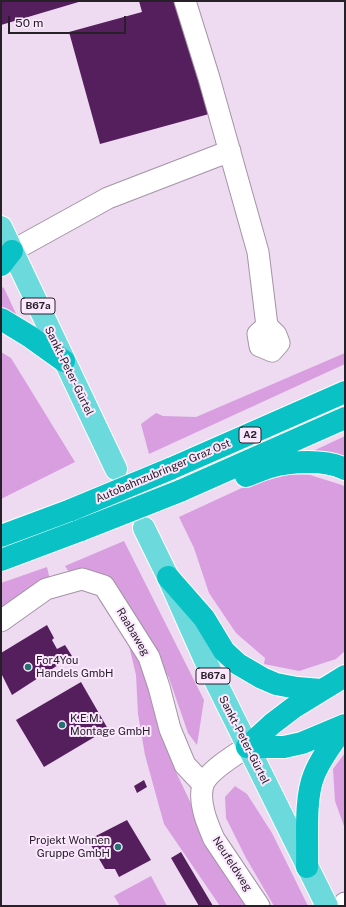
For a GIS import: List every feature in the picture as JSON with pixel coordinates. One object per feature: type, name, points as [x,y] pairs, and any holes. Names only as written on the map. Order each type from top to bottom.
[{"type":"highway","points":[[1,319],[29,336],[64,361]]},
{"type":"highway","name":"Autobahnzubringer Graz Ost","points":[[1,536],[71,510],[170,469],[345,392]]},
{"type":"highway","name":"Autobahnzubringer Graz Ost","points":[[1,560],[180,491],[345,418]]},
{"type":"highway","points":[[211,478],[246,476],[271,467],[298,463],[322,463],[345,468]]},
{"type":"highway","points":[[1,526],[36,522]]},
{"type":"highway","points":[[168,577],[204,618],[224,651],[238,664],[262,678],[276,684],[321,690]]},
{"type":"highway","points":[[247,747],[272,724],[321,690],[345,676]]},
{"type":"highway","points":[[247,747],[284,748],[302,743],[345,726]]},
{"type":"highway","points":[[307,867],[307,806],[314,776],[322,759],[345,726]]},
{"type":"main road","name":"B67a","points":[[1,227],[5,256]]},
{"type":"main road","name":"Sankt-Peter-Gürtel","points":[[5,256],[64,361],[116,469]]},
{"type":"main road","name":"Sankt-Peter-Gürtel","points":[[144,528],[247,747],[327,906]]},
{"type":"street","points":[[185,1],[209,78],[258,252],[267,326]]},
{"type":"street","points":[[5,256],[108,198],[230,151]]},
{"type":"street","name":"Raabaweg","points":[[1,620],[46,588],[82,579],[104,586],[149,657],[159,686],[170,729],[185,765],[203,784]]},
{"type":"street","points":[[203,784],[212,773],[228,759],[247,747]]},
{"type":"street","name":"Neufeldweg","points":[[203,784],[203,808],[214,839],[259,906]]},
{"type":"street","points":[[342,906],[345,903]]},
{"type":"shaded area","points":[[1,287],[4,288],[18,318],[1,313]]},
{"type":"shaded area","points":[[1,352],[11,358],[75,462],[1,499]]},
{"type":"shaded area","points":[[345,353],[345,364],[149,454],[141,424],[156,413],[163,416],[196,417]]},
{"type":"shaded area","points":[[345,436],[345,457],[311,452]]},
{"type":"shaded area","points":[[285,474],[310,475],[345,487],[345,651],[336,659],[299,671],[264,664],[265,658],[236,633],[209,593],[194,548],[179,517],[259,480]]},
{"type":"shaded area","points":[[124,541],[204,700],[197,745],[188,733],[169,678],[111,582],[69,572],[65,566]]},
{"type":"shaded area","points":[[47,567],[50,580],[1,608],[1,583]]},
{"type":"shaded area","points":[[125,629],[151,663],[161,725],[175,770],[196,814],[251,906],[220,906],[164,824],[145,755],[138,714],[136,675]]},
{"type":"shaded area","points":[[345,753],[345,829],[335,801],[333,769]]},
{"type":"shaded area","points":[[235,786],[247,794],[272,833],[308,906],[274,906],[246,858],[226,818],[225,797]]},
{"type":"shaded area","points":[[151,876],[167,906],[120,906],[114,896]]},
{"type":"building","points":[[1,1],[82,1],[1,25]]},
{"type":"building","points":[[139,1],[178,1],[209,114],[100,144],[69,32],[142,12]]},
{"type":"building","name":"For4You Handels GmbH","points":[[47,625],[54,638],[52,640],[57,649],[65,645],[72,656],[12,695],[1,673],[1,653]]},
{"type":"building","name":"K.E.M. Montage GmbH","points":[[81,682],[108,729],[44,767],[16,720]]},
{"type":"building","points":[[144,780],[147,787],[137,793],[134,786]]},
{"type":"building","name":"Projekt Wohnen Gruppe GmbH","points":[[127,820],[151,860],[119,877],[115,869],[105,869],[88,840]]},
{"type":"building","points":[[181,852],[213,906],[199,906],[171,858]]},
{"type":"place","name":"For4You Handels GmbH","points":[[28,667]]},
{"type":"place","name":"K.E.M. Montage GmbH","points":[[62,725]]},
{"type":"place","name":"Projekt Wohnen Gruppe GmbH","points":[[118,847]]}]
